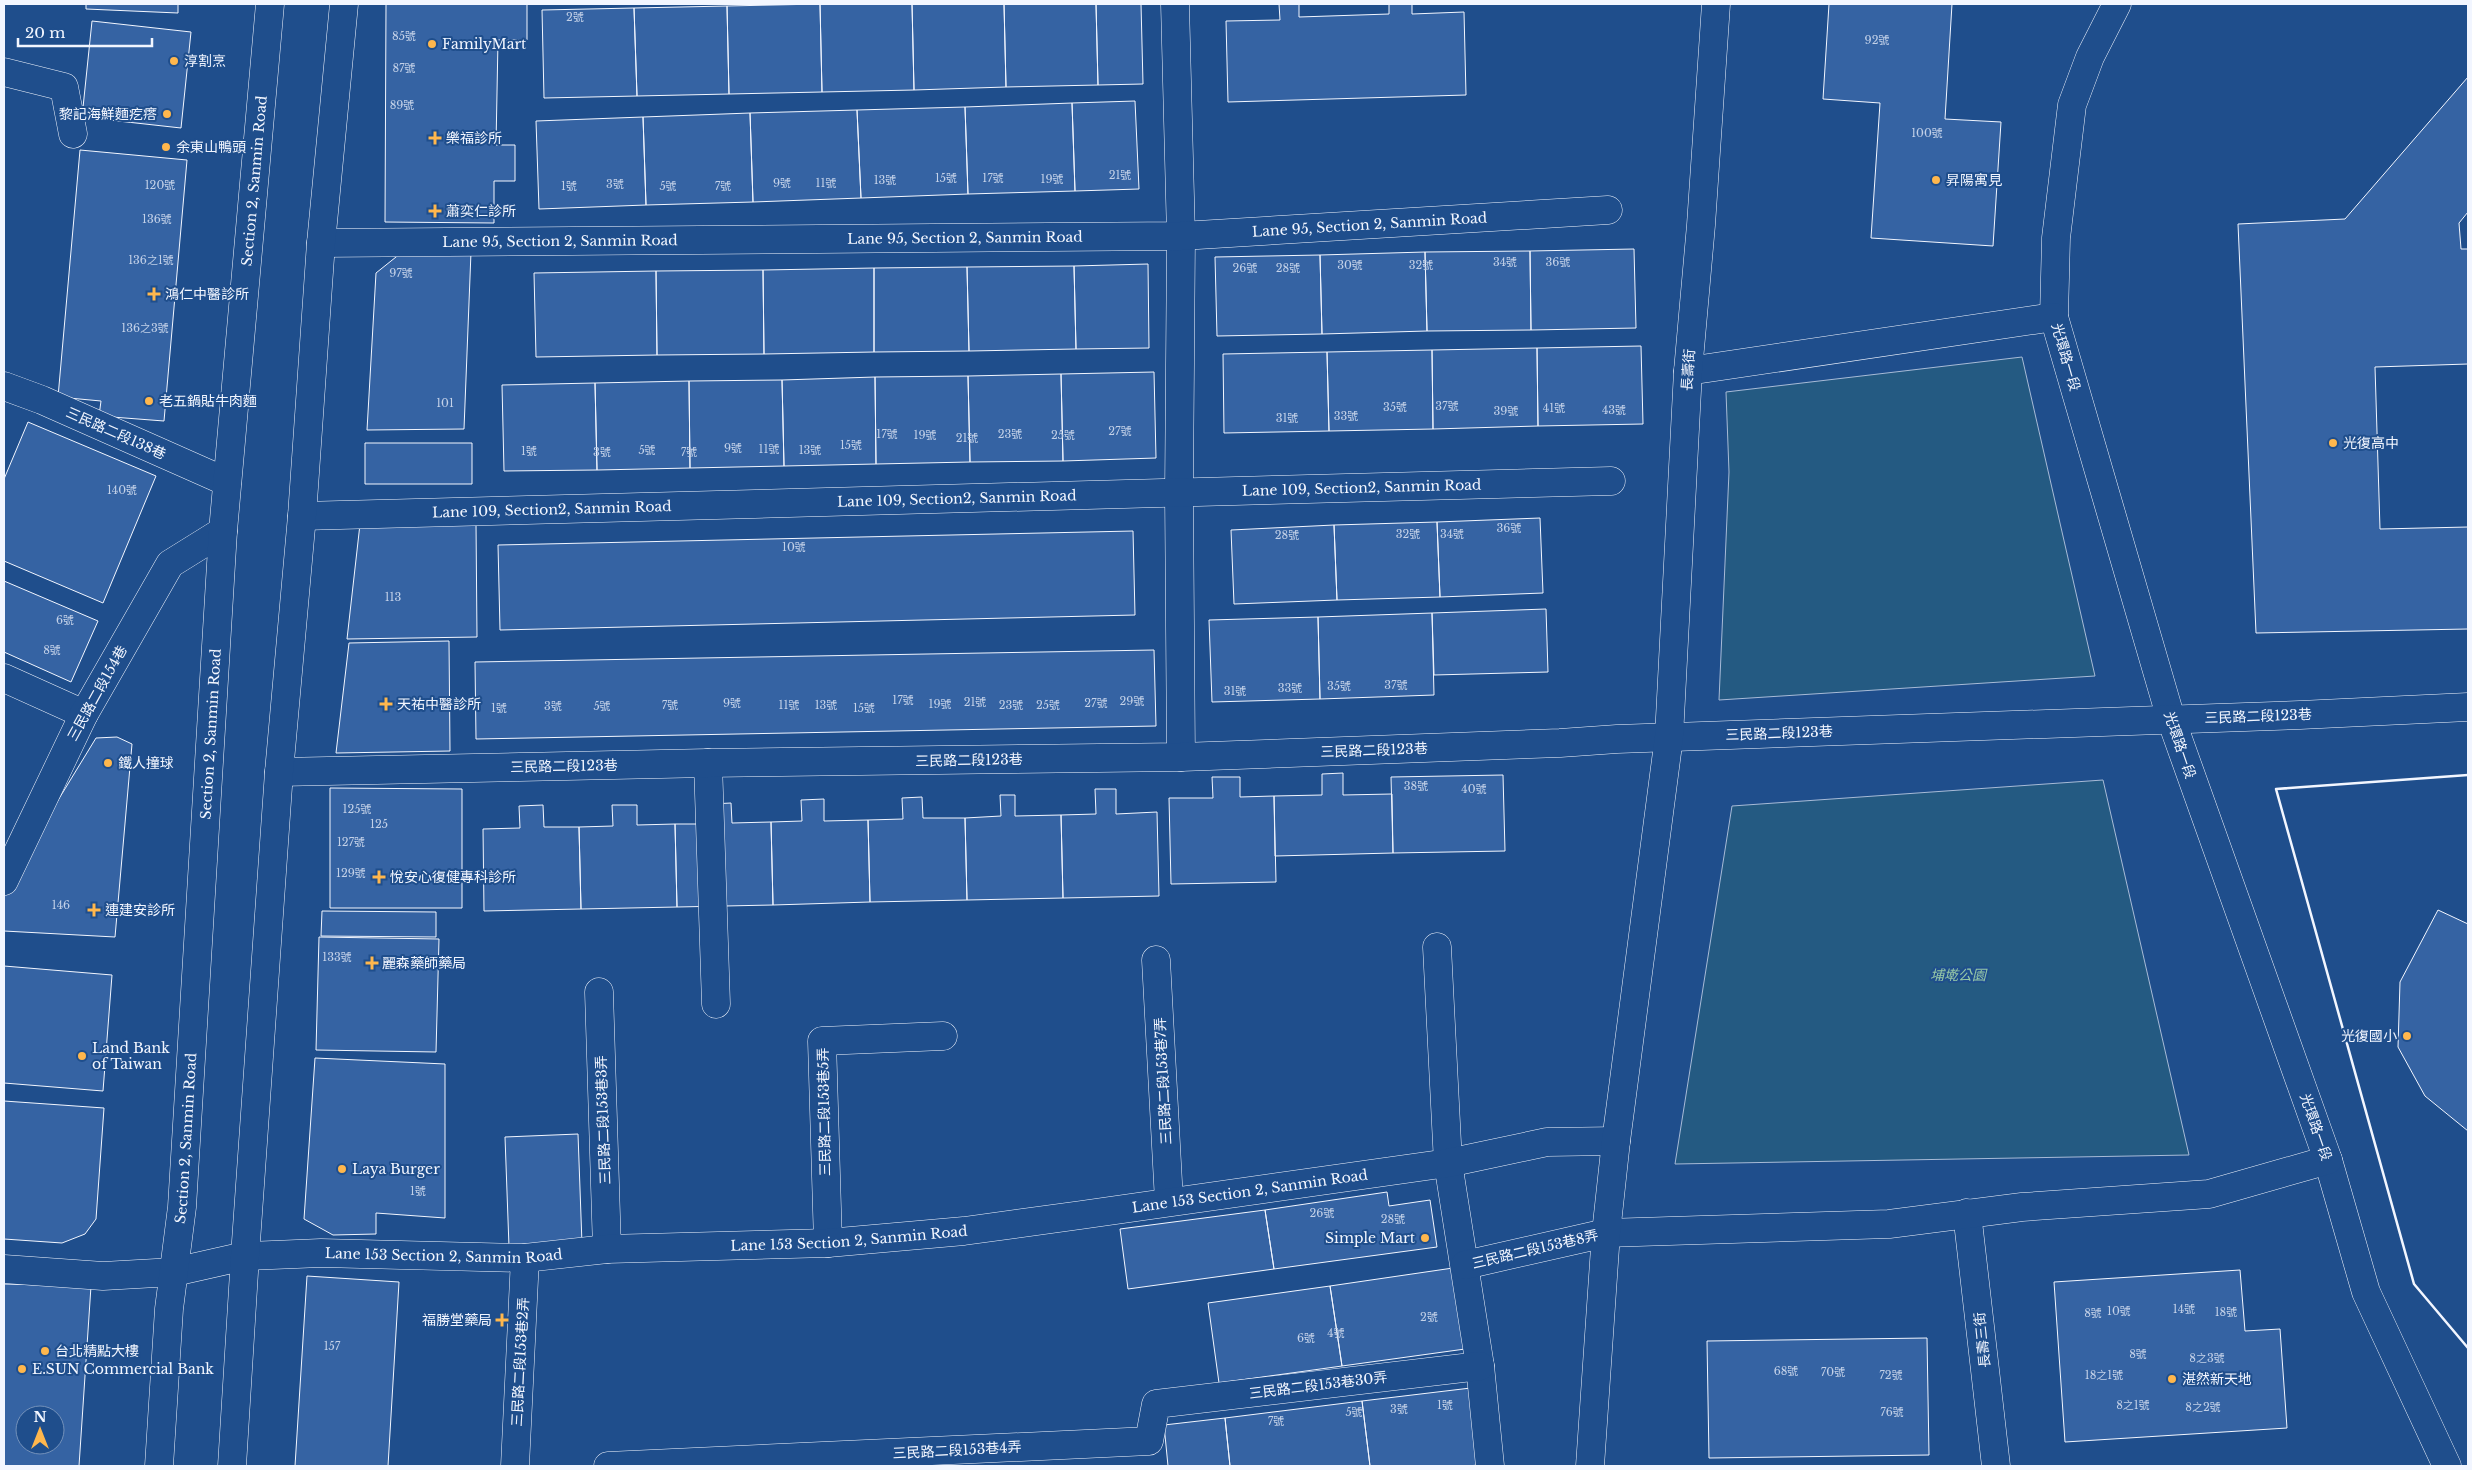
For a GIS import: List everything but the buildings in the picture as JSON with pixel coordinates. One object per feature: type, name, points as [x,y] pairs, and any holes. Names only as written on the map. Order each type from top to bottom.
[{"type":"street","name":"Section 2, Sanmin Road","points":[[159,1466],[169,1309],[182,1207],[222,531],[270,4]]},
{"type":"street","points":[[232,1466],[279,772],[302,516],[321,243],[344,4]]},
{"type":"street","points":[[1175,4],[1181,236],[1179,493],[1181,757]]},
{"type":"street","name":"長壽街","points":[[1590,1466],[1606,1233],[1668,737],[1688,371],[1701,225],[1716,4]]},
{"type":"street","name":"光環路一段","points":[[2117,4],[2090,57],[2072,105],[2056,238],[2054,317],[2171,720],[2328,1160],[2366,1292],[2447,1466]]},
{"type":"street","points":[[4,72],[64,87],[73,134]]},
{"type":"street","name":"Lane 95, Section 2, Sanmin Road","points":[[321,243],[1181,236],[1608,210]]},
{"type":"street","points":[[1688,371],[2054,317]]},
{"type":"street","name":"三民路二段138巷","points":[[4,386],[42,400],[227,482]]},
{"type":"street","name":"Lane 109, Section2, Sanmin Road","points":[[302,516],[1611,481]]},
{"type":"street","name":"三民路二段154巷","points":[[4,881],[84,714],[170,564],[222,531]]},
{"type":"street","points":[[4,678],[84,714]]},
{"type":"street","name":"三民路二段123巷","points":[[279,772],[708,763],[1181,757],[2468,707]]},
{"type":"street","points":[[708,763],[716,1004]]},
{"type":"street","points":[[1437,947],[1448,1163],[1480,1366],[1490,1466]]},
{"type":"street","name":"三民路二段153巷7弄","points":[[1156,960],[1169,1201]]},
{"type":"street","name":"三民路二段153巷3弄","points":[[599,992],[607,1249]]},
{"type":"street","name":"三民路二段153巷5弄","points":[[828,1243],[822,1042],[944,1036]]},
{"type":"street","name":"Lane 153 Section 2, Sanmin Road","points":[[4,1269],[102,1276],[174,1272],[245,1256],[321,1253],[525,1258],[607,1249],[828,1243],[964,1231],[1448,1163],[1547,1142],[1616,1141]]},
{"type":"street","name":"三民路二段153巷8弄","points":[[1465,1265],[1606,1233],[1890,1224],[2022,1207],[2209,1194],[2328,1160]]},
{"type":"street","name":"長壽三街","points":[[1967,1213],[1996,1466]]},
{"type":"street","name":"三民路二段153巷2弄","points":[[515,1466],[525,1258]]},
{"type":"street","name":"三民路二段153巷30弄","points":[[1156,1404],[1480,1366]]},
{"type":"street","name":"三民路二段153巷4弄","points":[[608,1466],[1150,1441],[1156,1404]]},
{"type":"green space","points":[[2022,357],[2095,676],[1719,700],[1729,472],[1726,392]]},
{"type":"green space","name":"埔墘公園","points":[[2103,780],[2189,1155],[1675,1164],[1732,806]]},
{"type":"wall","points":[[2468,775],[2276,789],[2414,1284],[2468,1348]]},
{"type":"place","name":"FamilyMart","points":[[432,44]]},
{"type":"place","name":"淳割烹","points":[[174,61]]},
{"type":"place","name":"黎記海鮮麵疙瘩","points":[[167,114]]},
{"type":"place","name":"樂福診所","points":[[435,138]]},
{"type":"place","name":"余東山鴨頭","points":[[166,147]]},
{"type":"place","name":"昇陽寓見","points":[[1936,180]]},
{"type":"place","name":"蕭奕仁診所","points":[[435,211]]},
{"type":"place","name":"鴻仁中醫診所","points":[[154,294]]},
{"type":"place","name":"老五鍋貼牛肉麵","points":[[149,401]]},
{"type":"place","name":"光復高中","points":[[2333,443]]},
{"type":"place","name":"天祐中醫診所","points":[[386,704]]},
{"type":"place","name":"鐵人撞球","points":[[108,763]]},
{"type":"place","name":"悅安心復健專科診所","points":[[379,877]]},
{"type":"place","name":"連建安診所","points":[[94,910]]},
{"type":"place","name":"麗森藥師藥局","points":[[372,963]]},
{"type":"place","name":"光復國小","points":[[2407,1036]]},
{"type":"place","name":"Land Bank of Taiwan","points":[[82,1056]]},
{"type":"place","name":"Laya Burger","points":[[342,1169]]},
{"type":"place","name":"Simple Mart","points":[[1425,1238]]},
{"type":"place","name":"福勝堂藥局","points":[[502,1320]]},
{"type":"place","name":"台北精點大樓","points":[[45,1351]]},
{"type":"place","name":"E.SUN Commercial Bank","points":[[22,1369]]},
{"type":"place","name":"湛然新天地","points":[[2172,1379]]}]
